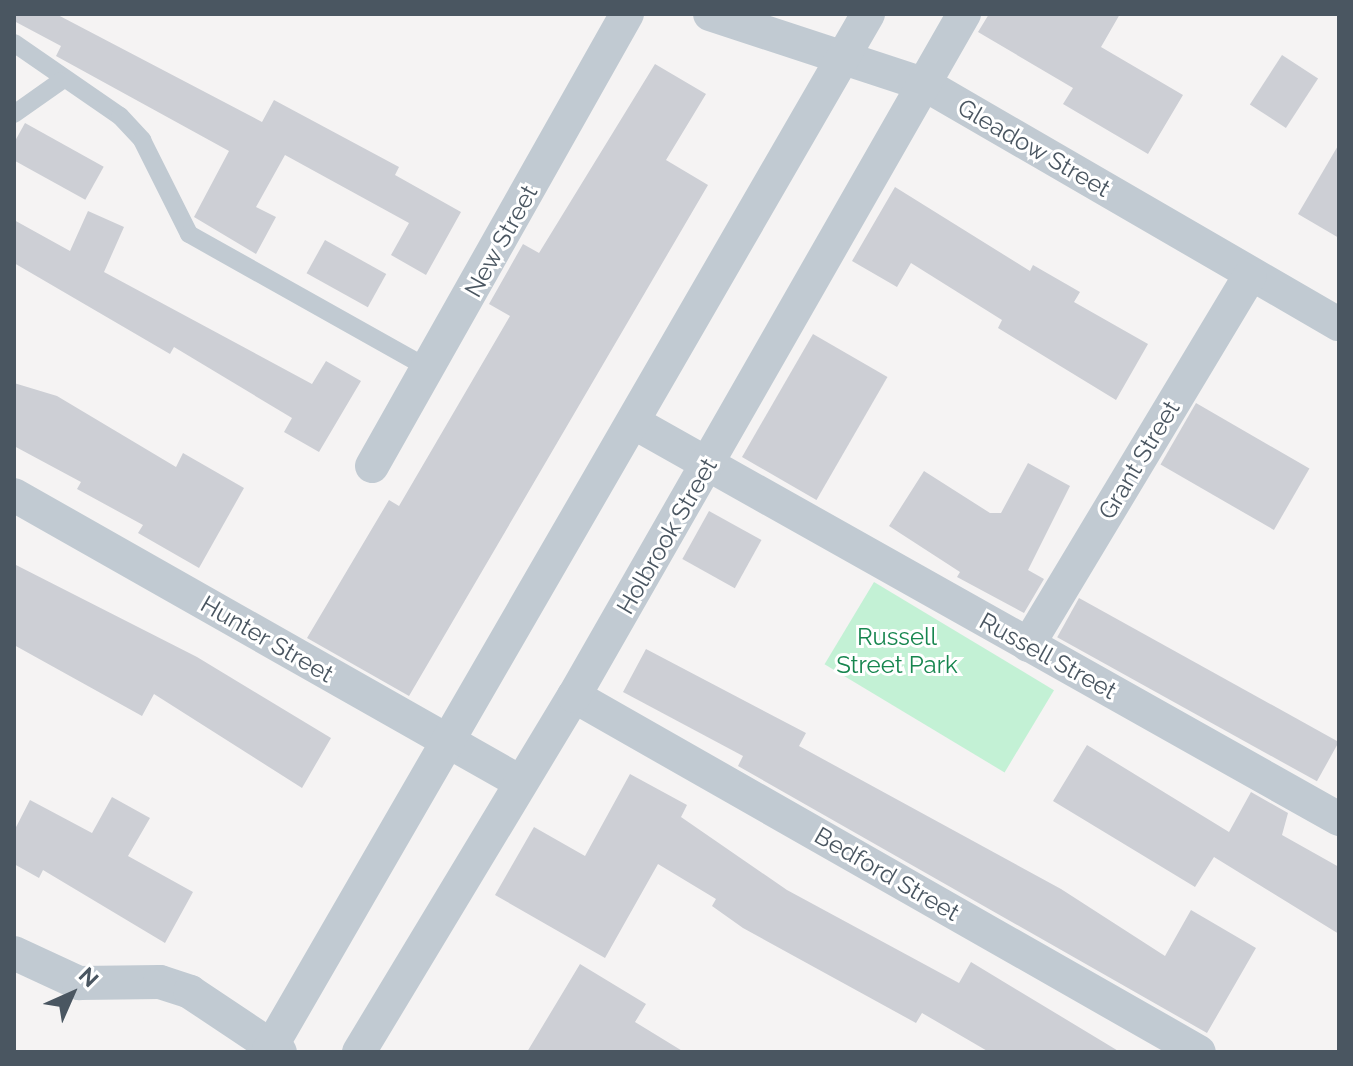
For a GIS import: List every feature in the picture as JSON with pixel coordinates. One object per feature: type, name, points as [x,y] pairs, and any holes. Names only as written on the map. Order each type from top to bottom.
[{"type":"street","name":"New Street","points":[[372,466],[430,369],[627,14]]},
{"type":"street","name":"Gleadow Street","points":[[710,14],[841,60],[926,85],[1339,324]]},
{"type":"street","points":[[14,953],[79,983],[148,981],[190,992],[274,1049],[446,741],[561,555],[633,422],[868,14]]},
{"type":"street","name":"Holbrook Street","points":[[359,1052],[574,696],[964,14]]},
{"type":"street","name":"Grant Street","points":[[1028,645],[1250,275]]},
{"type":"street","name":"Russell Street","points":[[633,422],[1339,819]]},
{"type":"street","name":"Hunter Street","points":[[14,495],[520,782]]},
{"type":"street","name":"Bedford Street","points":[[574,696],[1199,1052]]},
{"type":"lane","points":[[14,43],[61,81],[111,109],[142,140],[189,234],[430,369]]},
{"type":"lane","points":[[14,114],[61,81]]},
{"type":"green space","name":"Russell Street Park","points":[[874,582],[1054,690],[1005,772],[825,664]]},
{"type":"building","points":[[14,14],[56,14],[262,122],[274,100],[399,167],[395,175],[461,212],[426,275],[391,255],[409,223],[285,155],[256,207],[276,217],[256,254],[194,217],[229,151],[56,56],[61,46],[14,21]]},
{"type":"building","points":[[989,14],[1120,14],[1101,47],[1183,95],[1148,154],[1063,104],[1073,88],[978,32]]},
{"type":"building","points":[[1282,55],[1318,78],[1286,128],[1250,104]]},
{"type":"building","points":[[655,64],[706,94],[666,160],[708,185],[409,696],[307,638],[389,500],[399,506],[510,316],[489,304],[523,244],[539,253]]},
{"type":"building","points":[[25,123],[104,167],[85,200],[14,160],[14,143]]},
{"type":"building","points":[[1339,144],[1339,238],[1298,214]]},
{"type":"building","points":[[895,187],[1030,271],[1033,265],[1080,292],[1074,302],[1148,344],[1116,400],[998,328],[1002,320],[911,263],[897,287],[852,261]]},
{"type":"building","points":[[88,211],[124,227],[104,272],[312,384],[326,361],[361,381],[319,452],[284,432],[292,418],[174,347],[170,354],[14,263],[14,220],[70,251]]},
{"type":"building","points":[[325,240],[386,274],[368,307],[307,273]]},
{"type":"building","points":[[813,334],[887,377],[816,500],[742,457]]},
{"type":"building","points":[[14,383],[57,396],[176,467],[183,453],[244,488],[199,568],[138,533],[143,525],[77,489],[81,482],[14,446]]},
{"type":"building","points":[[1196,403],[1309,468],[1274,530],[1160,464]]},
{"type":"building","points":[[1028,463],[1070,486],[1028,570],[1044,579],[1024,613],[957,577],[960,572],[889,526],[924,471],[990,513],[1001,513]]},
{"type":"building","points":[[709,511],[761,540],[735,588],[682,559]]},
{"type":"building","points":[[14,564],[197,657],[331,738],[302,788],[154,694],[142,716],[14,645]]},
{"type":"building","points":[[1079,598],[1339,742],[1317,781],[1057,637]]},
{"type":"building","points":[[646,649],[806,733],[799,746],[1061,889],[1165,956],[1191,910],[1256,948],[1207,1033],[738,766],[743,756],[623,692]]},
{"type":"building","points":[[1087,745],[1229,832],[1251,792],[1288,813],[1282,835],[1339,867],[1339,934],[1214,857],[1195,887],[1053,801]]},
{"type":"building","points":[[630,774],[687,805],[681,817],[787,890],[959,983],[971,962],[1120,1052],[989,1052],[922,1013],[916,1023],[743,928],[712,906],[716,899],[658,864],[605,958],[495,895],[534,827],[585,856]]},
{"type":"building","points":[[112,797],[150,818],[128,856],[193,892],[165,943],[43,870],[39,878],[14,864],[14,831],[30,800],[92,833]]},
{"type":"building","points":[[580,964],[646,1004],[635,1022],[684,1052],[527,1052]]}]
